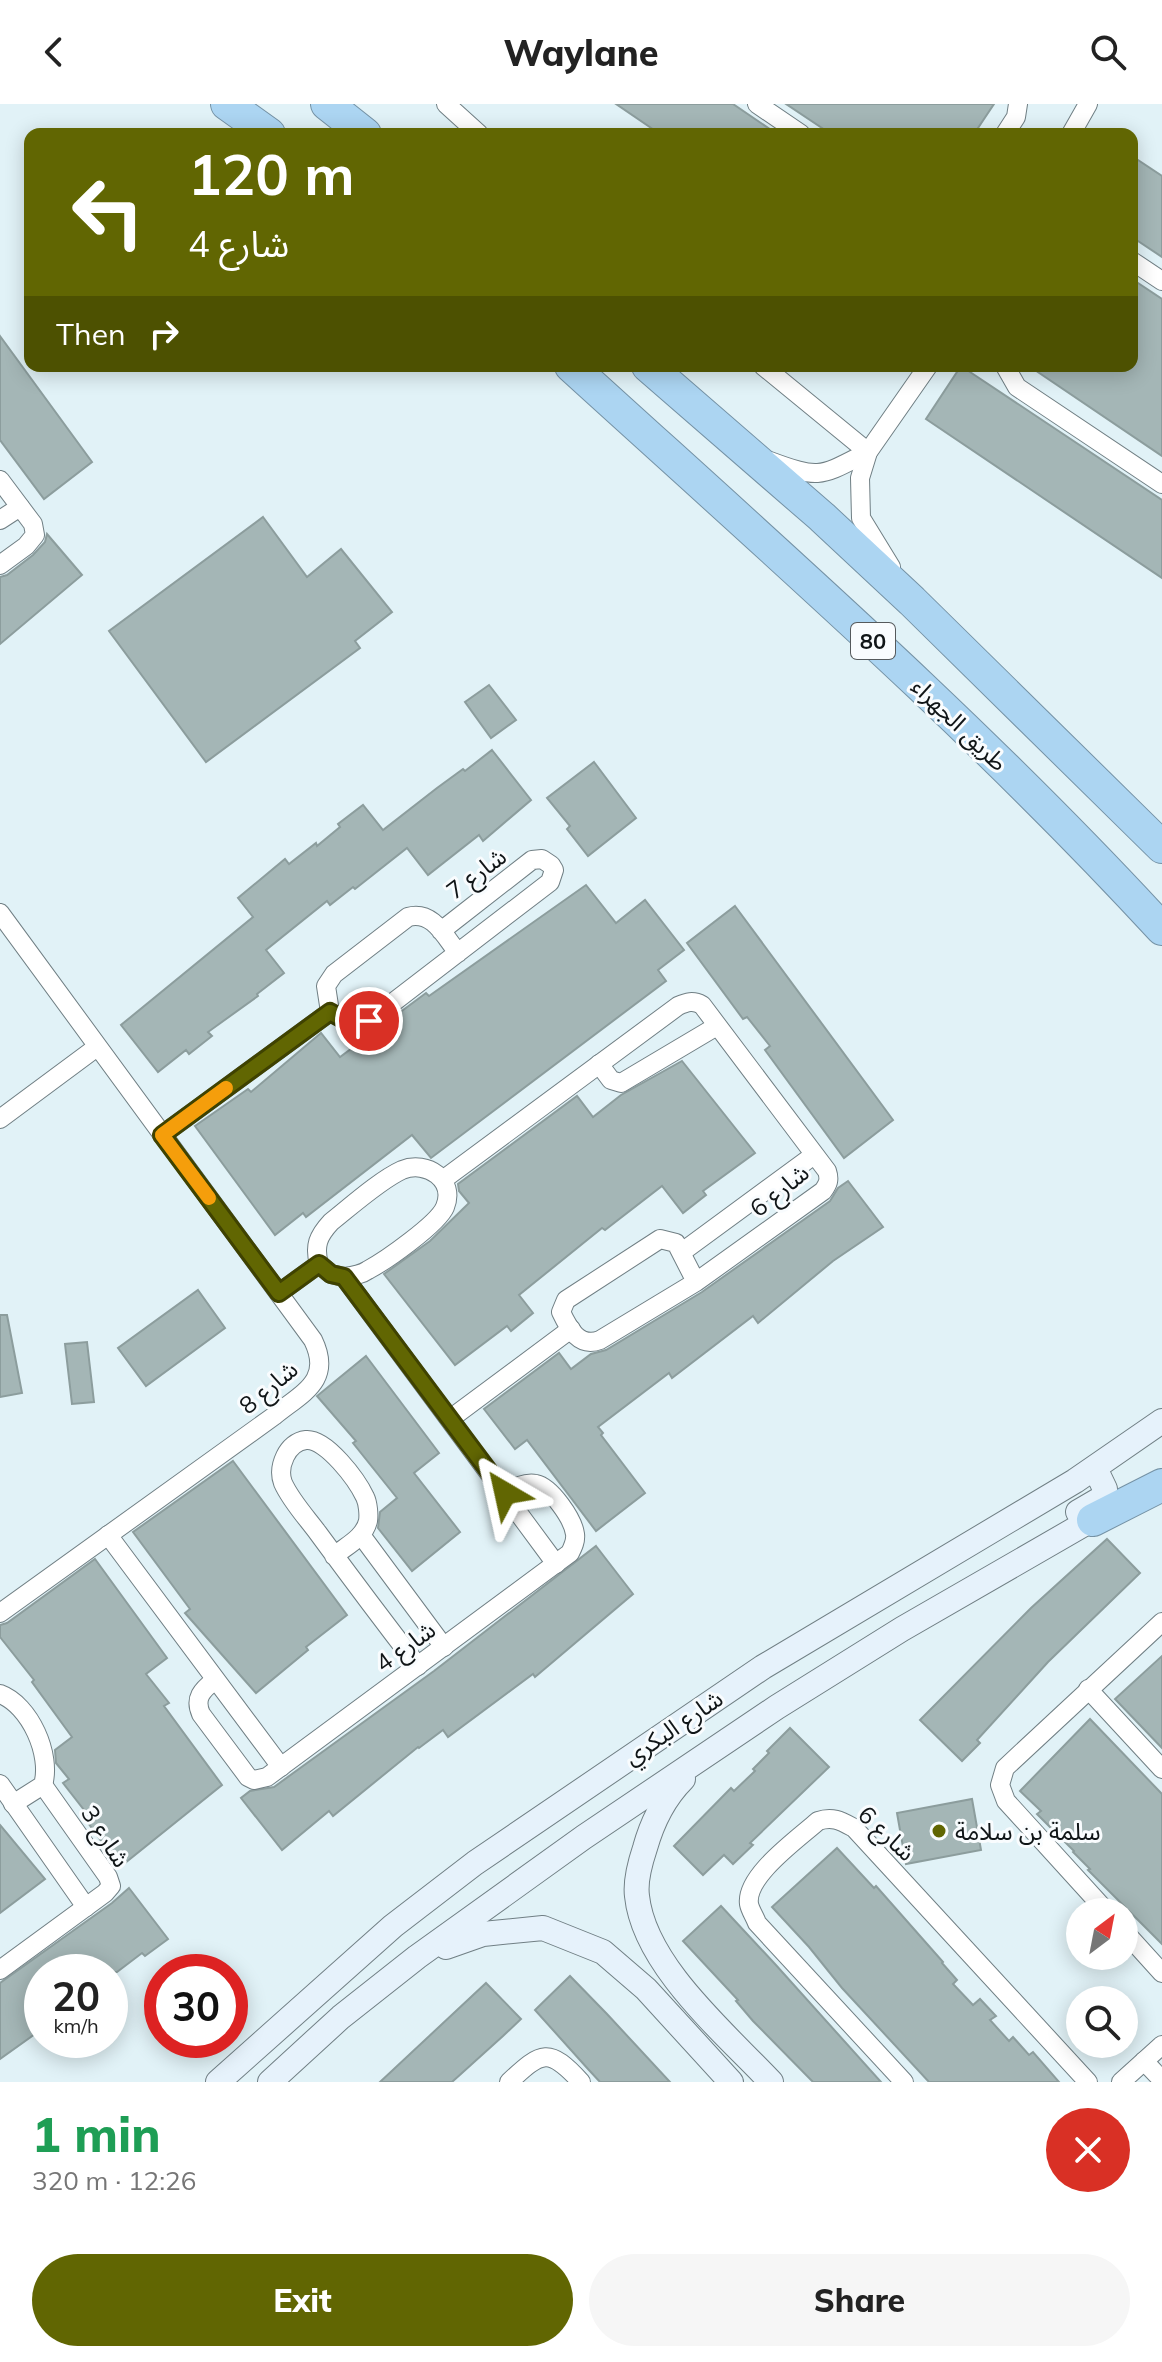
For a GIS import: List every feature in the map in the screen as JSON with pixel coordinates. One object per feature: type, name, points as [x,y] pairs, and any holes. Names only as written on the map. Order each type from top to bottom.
[{"type":"highway","points":[[227,104],[261,128]]},
{"type":"highway","points":[[327,104],[357,128]]},
{"type":"highway","name":"طريق الجهراء","points":[[578,372],[884,652],[1026,787],[1162,929]]},
{"type":"highway","name":"80","points":[[655,372],[822,517],[912,601],[1162,847]]},
{"type":"highway","points":[[1132,896],[1162,939]]},
{"type":"highway","points":[[1093,1520],[1162,1485]]},
{"type":"main road","name":"شارع البكري","points":[[218,2082],[393,1926],[501,1845],[763,1667],[1095,1468],[1162,1421]]},
{"type":"main road","points":[[1025,1557],[1042,1534],[1102,1498],[1105,1489],[1095,1468]]},
{"type":"main road","name":"شارع البكري","points":[[270,2082],[341,2017],[417,1957],[584,1837],[777,1707],[1025,1557],[1093,1520],[1162,1472]]},
{"type":"main road","points":[[703,1758],[678,1784],[660,1810],[648,1835],[639,1866],[636,1895],[658,1956],[692,1998],[771,2082]]},
{"type":"main road","points":[[417,1957],[483,1934],[543,1928],[574,1939],[603,1952],[646,1989],[731,2082]]},
{"type":"street","points":[[446,104],[472,128]]},
{"type":"street","points":[[757,104],[792,128]]},
{"type":"street","points":[[1009,128],[1016,117],[1018,104]]},
{"type":"street","points":[[1074,128],[1088,104]]},
{"type":"street","points":[[1138,265],[1162,281]]},
{"type":"street","points":[[770,372],[868,452]]},
{"type":"street","points":[[912,601],[861,518],[860,478],[868,452],[924,372]]},
{"type":"street","points":[[1008,372],[1017,387],[1162,484]]},
{"type":"street","points":[[745,452],[798,472],[825,475],[868,452]]},
{"type":"street","points":[[0,480],[33,524],[35,535],[26,546],[0,565]]},
{"type":"street","points":[[0,520],[20,507]]},
{"type":"street","name":"شارع 7","points":[[441,931],[532,860],[542,859],[554,870],[550,882],[458,953],[369,1021],[352,1024],[330,1012],[326,986],[334,974],[408,917],[431,919],[458,953]]},
{"type":"street","name":"شارع 8","points":[[0,913],[313,1340],[320,1354],[321,1370],[315,1382],[274,1416],[0,1613]]},
{"type":"street","name":"شارع 6","points":[[444,1179],[687,1002],[702,1005],[827,1171],[829,1179],[823,1191],[696,1282],[600,1340],[590,1343],[582,1341],[571,1329]]},
{"type":"street","points":[[162,1135],[330,1012]]},
{"type":"street","points":[[599,1064],[611,1080],[621,1083],[717,1026]]},
{"type":"street","points":[[0,1119],[97,1047]]},
{"type":"street","name":"شارع 6","points":[[682,1252],[814,1155]]},
{"type":"street","points":[[420,1167],[444,1179],[446,1205],[434,1222],[367,1272],[344,1277],[331,1274],[319,1264],[316,1252],[322,1231],[399,1171],[420,1167]]},
{"type":"street","points":[[450,1419],[571,1329],[561,1312],[566,1300],[660,1239],[672,1240],[682,1252],[696,1282]]},
{"type":"street","points":[[279,1293],[319,1264]]},
{"type":"street","points":[[344,1277],[556,1564]]},
{"type":"street","points":[[274,1416],[296,1443]]},
{"type":"street","points":[[334,1556],[361,1535],[368,1521],[367,1499],[333,1453],[319,1443],[308,1440],[296,1443],[282,1464],[283,1482],[334,1556],[418,1666]]},
{"type":"street","name":"شارع 4","points":[[215,1680],[202,1689],[197,1706],[248,1777],[260,1780],[570,1553],[575,1544],[571,1522],[547,1489],[528,1484],[505,1493]]},
{"type":"street","points":[[108,1535],[281,1767]]},
{"type":"street","points":[[361,1535],[444,1647]]},
{"type":"street","points":[[1094,1898],[1006,1801],[1000,1785],[1005,1768],[1162,1622]]},
{"type":"street","points":[[1088,1689],[1162,1769]]},
{"type":"street","points":[[0,1694],[15,1703],[41,1742],[47,1763],[43,1785],[13,1804]]},
{"type":"street","points":[[0,1784],[86,1907]]},
{"type":"street","name":"شارع 3","points":[[0,1970],[109,1890],[111,1882],[43,1785]]},
{"type":"street","name":"شارع 6","points":[[904,2082],[757,1923],[749,1904],[751,1889],[759,1875],[818,1821],[828,1818],[841,1820],[854,1828],[1088,2082]]},
{"type":"street","points":[[1138,1946],[1162,1973]]},
{"type":"street","points":[[1121,2082],[1162,2045]]},
{"type":"street","points":[[509,2082],[530,2062],[545,2056],[562,2061],[581,2082]]},
{"type":"street","points":[[1144,2061],[1162,2080]]},
{"type":"building","points":[[616,104],[733,104],[768,128],[651,128]]},
{"type":"building","points":[[786,104],[994,104],[978,128],[822,128]]},
{"type":"building","points":[[1138,160],[1162,176],[1162,257],[1138,241]]},
{"type":"building","points":[[1138,283],[1162,299],[1162,456],[1038,372],[1138,372]]},
{"type":"building","points":[[0,336],[92,462],[44,499],[0,440]]},
{"type":"building","points":[[957,372],[970,372],[1162,500],[1162,578],[926,419]]},
{"type":"building","points":[[263,517],[307,577],[341,549],[392,612],[355,641],[360,648],[206,762],[109,631]]},
{"type":"building","points":[[47,534],[82,575],[0,644],[0,577],[33,555],[45,542]]},
{"type":"building","points":[[489,685],[516,720],[491,738],[465,702]]},
{"type":"building","points":[[492,750],[531,800],[483,841],[479,835],[428,875],[407,848],[355,889],[353,887],[330,905],[327,901],[266,950],[284,973],[208,1032],[212,1036],[189,1054],[186,1050],[158,1072],[121,1025],[253,917],[238,898],[285,859],[289,864],[316,843],[317,846],[340,827],[338,824],[363,805],[383,830]]},
{"type":"building","points":[[594,762],[636,818],[588,856],[567,829],[570,826],[547,798]]},
{"type":"building","points":[[586,885],[616,923],[645,900],[684,950],[658,970],[666,981],[431,1158],[412,1135],[306,1217],[303,1213],[275,1235],[195,1126],[248,1089],[251,1092],[321,1033],[340,1057],[426,993],[429,996]]},
{"type":"building","points":[[735,906],[893,1120],[844,1158],[765,1050],[770,1046],[747,1017],[743,1019],[687,943]]},
{"type":"building","points":[[682,1061],[755,1153],[703,1191],[706,1195],[683,1213],[662,1186],[605,1230],[602,1228],[519,1295],[533,1313],[511,1331],[507,1326],[455,1365],[384,1274],[430,1241],[469,1203],[459,1191],[458,1184],[577,1096],[593,1117],[621,1095]]},
{"type":"building","points":[[848,1181],[883,1227],[833,1261],[758,1323],[753,1316],[672,1378],[669,1373],[598,1427],[645,1493],[596,1531],[527,1440],[515,1449],[484,1409],[559,1353],[571,1369],[591,1354],[606,1350],[702,1292],[830,1201],[838,1188]]},
{"type":"building","points":[[198,1290],[225,1328],[146,1386],[118,1348]]},
{"type":"building","points":[[0,1315],[7,1315],[22,1393],[0,1397]]},
{"type":"building","points":[[87,1342],[94,1402],[72,1404],[65,1344]]},
{"type":"building","points":[[366,1356],[439,1453],[414,1473],[460,1532],[412,1571],[378,1528],[380,1512],[397,1498],[353,1443],[356,1441],[317,1396]]},
{"type":"building","points":[[233,1461],[347,1615],[256,1693],[185,1613],[190,1609],[133,1532]]},
{"type":"building","points":[[1107,1539],[1140,1573],[1048,1662],[977,1740],[980,1743],[962,1761],[920,1720],[1031,1608]]},
{"type":"building","points":[[596,1546],[633,1594],[535,1677],[533,1674],[448,1737],[443,1730],[418,1747],[333,1816],[329,1811],[282,1850],[241,1798],[250,1791],[274,1787],[434,1671]]},
{"type":"building","points":[[95,1559],[167,1658],[146,1674],[169,1703],[164,1706],[222,1785],[120,1867],[63,1783],[69,1779],[56,1763],[55,1750],[72,1737],[32,1682],[34,1680],[0,1637],[0,1625]]},
{"type":"building","points":[[1162,1656],[1162,1748],[1115,1699]]},
{"type":"building","points":[[1090,1719],[1162,1794],[1162,1944],[1138,1920],[1138,1898],[1116,1898],[1037,1814],[1041,1811],[1020,1791]]},
{"type":"building","points":[[790,1728],[829,1767],[750,1843],[753,1845],[733,1864],[724,1855],[703,1875],[674,1846],[731,1788],[734,1791],[755,1771],[753,1769],[769,1753],[767,1751]]},
{"type":"building","name":"سلمة بن سلامة","points":[[972,1799],[981,1850],[906,1864],[897,1813]]},
{"type":"building","points":[[0,1825],[45,1879],[0,1913]]},
{"type":"building","points":[[837,1848],[874,1888],[876,1886],[943,1962],[957,1980],[953,1984],[973,2005],[980,1999],[996,2016],[990,2020],[1009,2041],[1013,2037],[1029,2055],[1033,2052],[1059,2082],[929,2082],[772,1907]]},
{"type":"building","points":[[129,1888],[168,1939],[128,1964],[128,1954],[41,1954]]},
{"type":"building","points":[[721,1906],[881,2082],[813,2082],[753,2021],[738,2000],[683,1941]]},
{"type":"building","points":[[24,1966],[24,2042],[0,2059],[0,1983]]},
{"type":"building","points":[[570,1976],[670,2082],[600,2082],[535,2010]]},
{"type":"building","points":[[486,1983],[521,2019],[503,2036],[452,2082],[380,2082]]},
{"type":"slow traffic","points":[[209,1198],[162,1135],[226,1088]]},
{"type":"place","name":"سلمة بن سلامة","points":[[939,1831]]},
{"type":"route","points":[[369,1021],[352,1024],[330,1012],[162,1135],[279,1293],[319,1264],[331,1274],[344,1277],[505,1493]]}]
